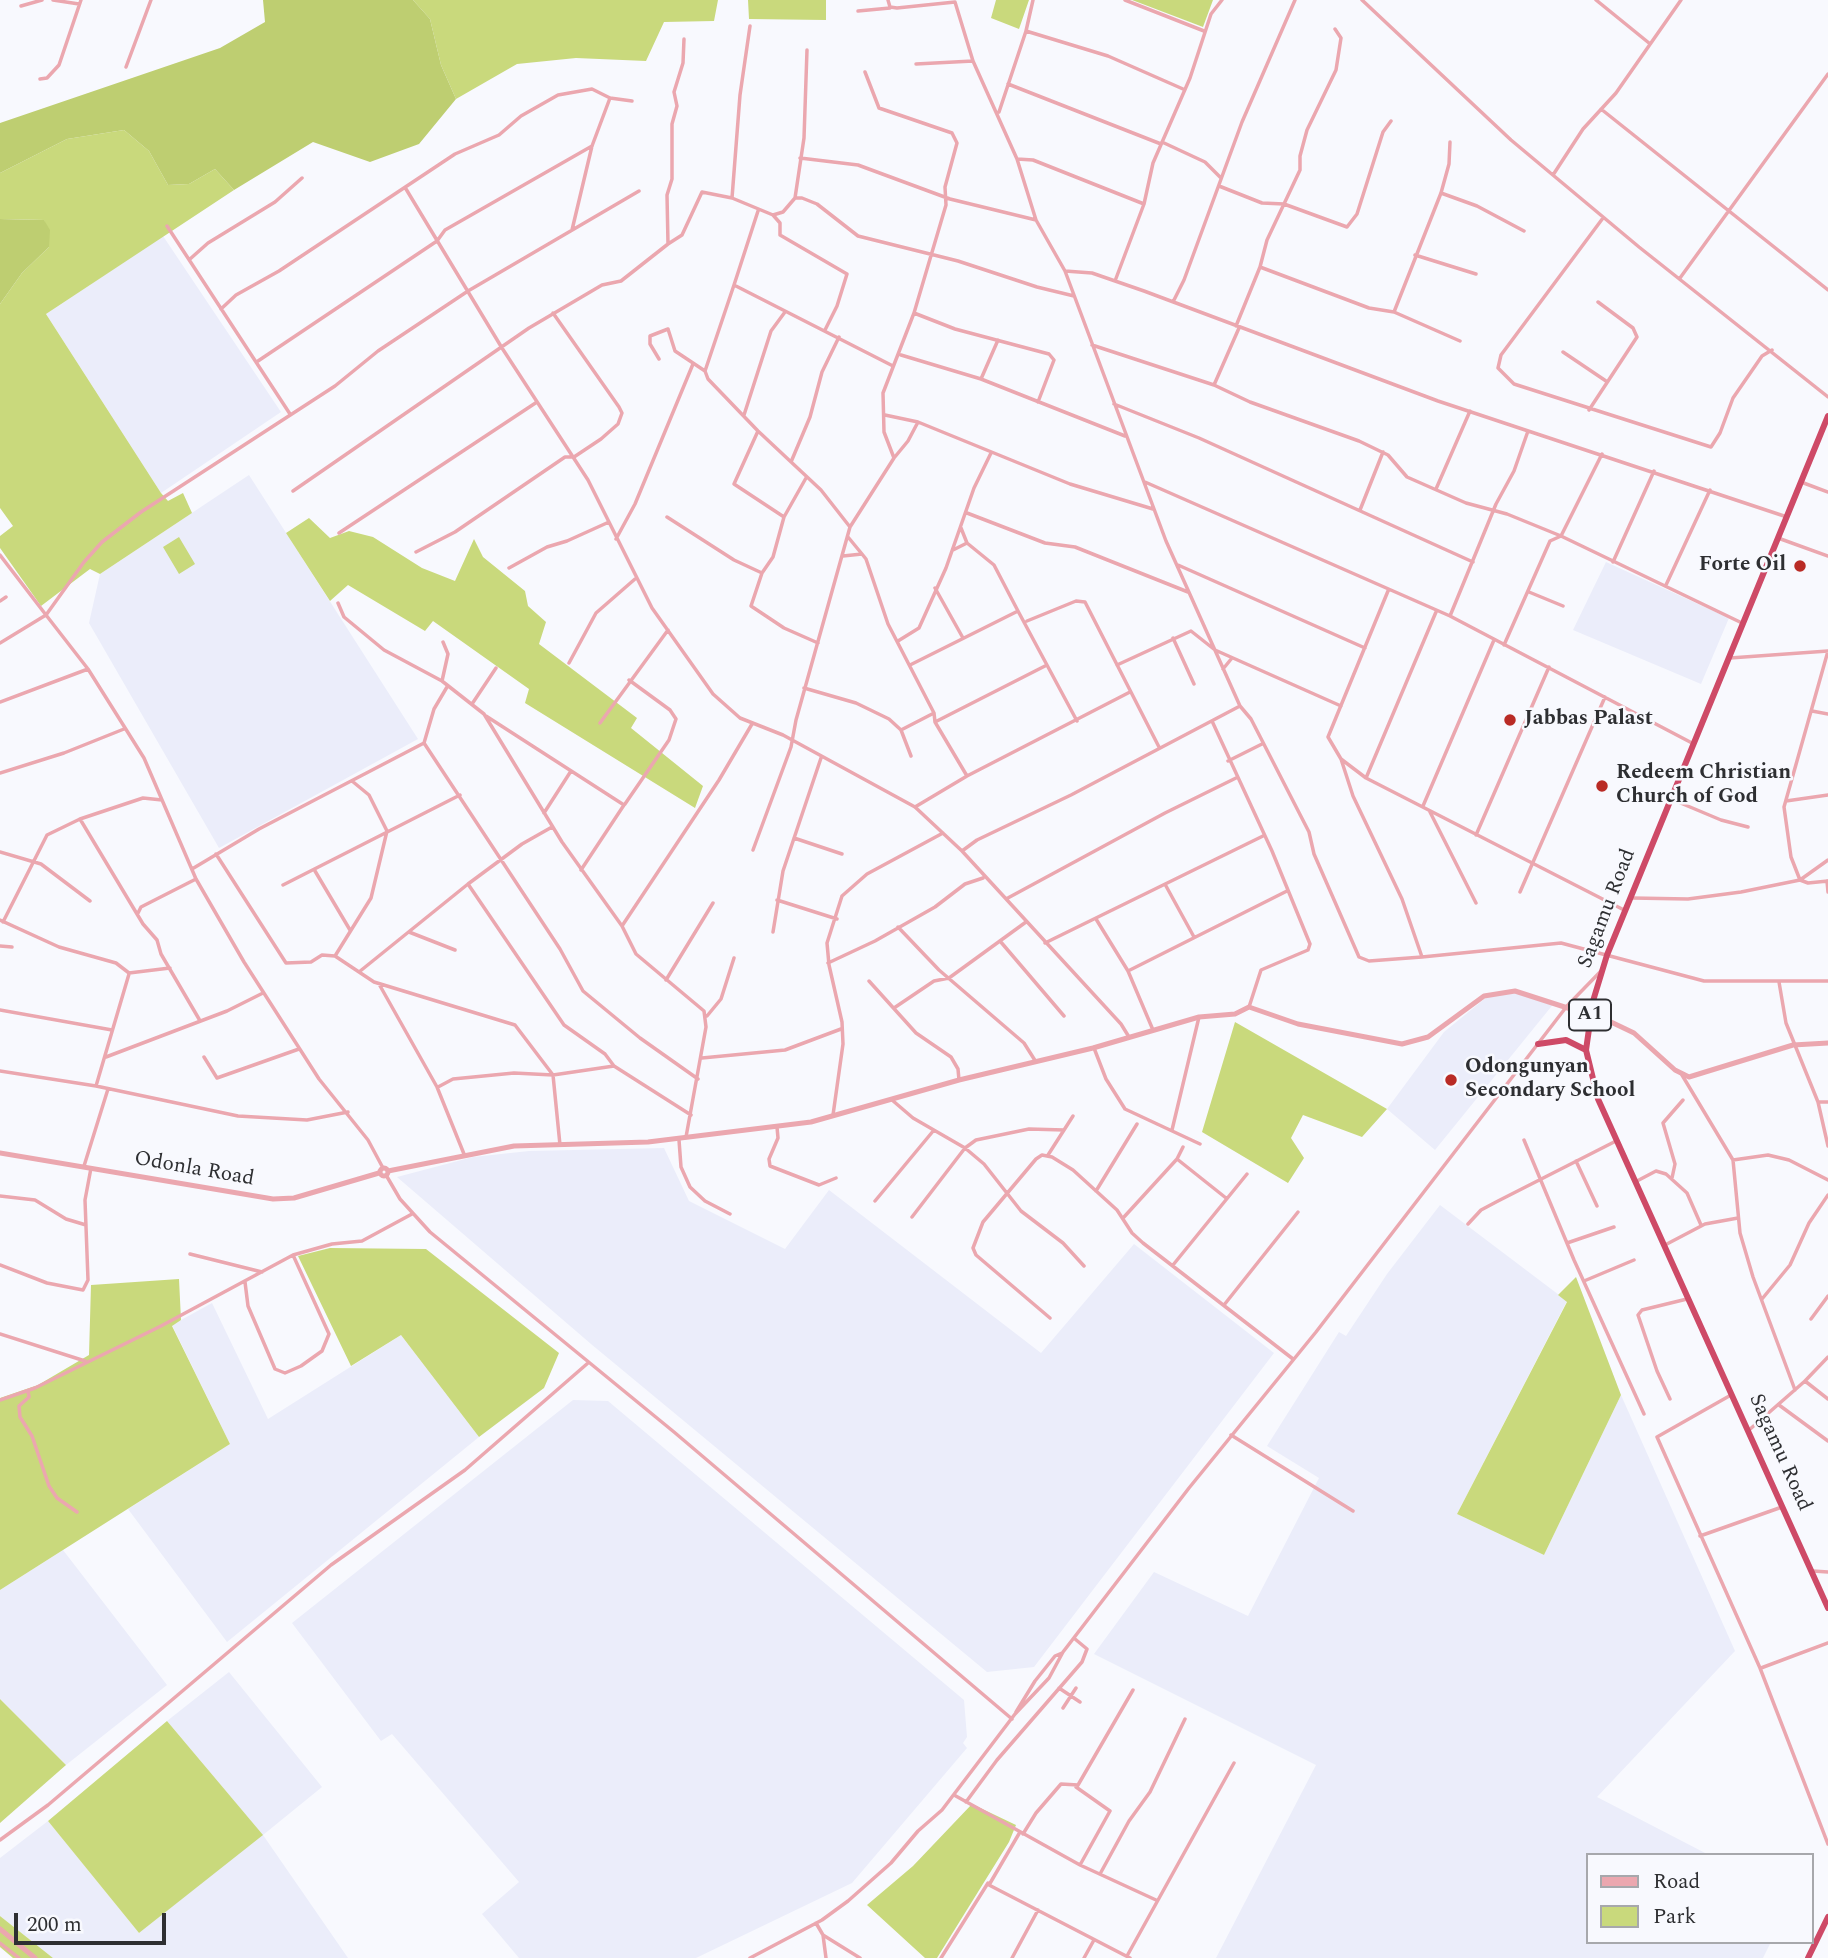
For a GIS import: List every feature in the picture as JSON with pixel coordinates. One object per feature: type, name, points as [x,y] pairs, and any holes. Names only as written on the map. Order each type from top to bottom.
[{"type":"highway","name":"Sagamu Road","points":[[1827,419],[1607,955],[1590,1016],[1586,1050],[1598,1099],[1828,1608]]},
{"type":"highway","points":[[1538,1044],[1566,1040],[1586,1050]]},
{"type":"highway","points":[[1808,1958],[1828,1917]]},
{"type":"street","points":[[21,6],[42,0]]},
{"type":"street","points":[[40,79],[53,73],[59,65],[80,2],[53,0]]},
{"type":"street","points":[[126,67],[151,0]]},
{"type":"street","points":[[888,0],[892,8]]},
{"type":"street","points":[[999,113],[1026,31],[1033,0]]},
{"type":"street","points":[[1125,0],[1205,31]]},
{"type":"street","points":[[1115,281],[1144,204],[1162,143],[1190,78],[1212,12],[1222,0]]},
{"type":"street","points":[[1173,303],[1276,40],[1295,0]]},
{"type":"street","points":[[1362,0],[1603,218],[1828,397]]},
{"type":"street","points":[[1596,0],[1648,43]]},
{"type":"street","points":[[1553,175],[1583,129],[1616,93],[1648,43],[1681,0]]},
{"type":"street","points":[[858,11],[954,1],[973,61],[999,113],[1017,159],[1036,220],[1071,286],[1120,426],[1145,482],[1153,509],[1240,706],[1251,719],[1309,832],[1314,854],[1359,957],[1369,961],[1561,943],[1704,981],[1828,981]]},
{"type":"street","points":[[732,198],[740,95],[750,26]]},
{"type":"street","points":[[1214,386],[1279,213],[1300,170],[1300,156],[1307,130],[1336,70],[1341,38],[1335,29]]},
{"type":"street","points":[[1026,31],[1108,56],[1183,89]]},
{"type":"street","points":[[668,244],[667,195],[672,179],[672,124],[677,106],[674,92],[683,63],[684,39]]},
{"type":"street","points":[[293,491],[553,313],[602,285],[621,281],[682,235],[702,192],[732,198],[758,211],[774,215],[783,212],[795,198],[807,50]]},
{"type":"street","points":[[916,64],[973,61]]},
{"type":"street","points":[[865,72],[877,106],[882,111],[956,135],[946,198],[914,313],[900,355],[893,366],[893,375],[883,393],[884,432],[894,458]]},
{"type":"street","points":[[1680,278],[1828,74]]},
{"type":"street","points":[[1008,84],[1175,147],[1205,162],[1221,178]]},
{"type":"street","points":[[221,309],[236,295],[279,271],[455,154],[499,135],[521,116],[558,95],[592,89],[610,97],[632,101]]},
{"type":"street","points":[[572,230],[592,146],[610,97]]},
{"type":"street","points":[[1601,108],[1828,290]]},
{"type":"street","points":[[1219,186],[1273,205],[1284,204],[1344,228],[1350,226],[1371,176],[1383,132],[1391,121]]},
{"type":"street","points":[[1166,133],[1175,147]]},
{"type":"street","points":[[1394,312],[1441,193],[1449,164],[1450,142]]},
{"type":"street","points":[[258,361],[437,240],[445,230],[592,146]]},
{"type":"street","points":[[800,158],[864,167],[946,198],[1036,220]]},
{"type":"street","points":[[1017,159],[1033,160],[1144,204]]},
{"type":"street","points":[[190,259],[208,243],[275,202],[302,178]]},
{"type":"street","points":[[406,189],[502,348],[574,457],[609,522],[635,579],[713,694],[728,709],[752,724],[791,741],[915,807],[962,851],[983,878],[1006,899],[1121,1024],[1129,1037]]},
{"type":"street","points":[[0,643],[46,615],[102,542],[141,512],[290,414],[468,291],[639,191]]},
{"type":"street","points":[[1441,193],[1477,206],[1524,231]]},
{"type":"street","points":[[795,198],[817,204],[858,236],[1074,296]]},
{"type":"street","points":[[1273,205],[1279,213]]},
{"type":"street","points":[[705,371],[758,211]]},
{"type":"street","points":[[774,215],[780,223],[780,235],[847,274],[837,306],[825,330]]},
{"type":"street","points":[[1603,218],[1497,364],[1516,386],[1711,447],[1720,433],[1733,398],[1762,356],[1772,350]]},
{"type":"street","points":[[167,226],[258,361],[290,414]]},
{"type":"street","points":[[1415,255],[1476,274]]},
{"type":"street","points":[[1260,267],[1383,313],[1394,312],[1460,341]]},
{"type":"street","points":[[1065,271],[1092,273],[1471,411],[1787,517]]},
{"type":"street","points":[[734,285],[893,366]]},
{"type":"street","points":[[1063,295],[1071,286]]},
{"type":"street","points":[[1589,410],[1638,334],[1598,302]]},
{"type":"street","points":[[744,415],[771,331],[785,312]]},
{"type":"street","points":[[415,552],[455,532],[565,457],[574,457],[615,428],[622,413],[553,313]]},
{"type":"street","points":[[914,313],[998,340],[1041,350],[1053,358],[1038,402]]},
{"type":"street","points":[[659,359],[650,344],[650,337],[668,329],[675,351],[705,371],[708,379],[758,431],[821,490],[850,527]]},
{"type":"street","points":[[790,462],[810,417],[822,372],[839,337]]},
{"type":"street","points":[[981,379],[998,340]]},
{"type":"street","points":[[1762,356],[1764,344]]},
{"type":"street","points":[[1091,345],[1214,386],[1383,452],[1407,477],[1561,536],[1742,624]]},
{"type":"street","points":[[901,348],[907,355]]},
{"type":"street","points":[[1563,352],[1606,381]]},
{"type":"street","points":[[900,355],[981,379],[1125,436]]},
{"type":"street","points":[[616,539],[635,504],[693,364]]},
{"type":"street","points":[[737,407],[748,401]]},
{"type":"street","points":[[339,533],[537,402]]},
{"type":"street","points":[[1112,403],[1473,562]]},
{"type":"street","points":[[1116,410],[1122,407]]},
{"type":"street","points":[[1436,489],[1471,411]]},
{"type":"street","points":[[884,415],[918,422],[1070,484],[1153,509]]},
{"type":"street","points":[[753,850],[791,741],[850,527],[918,422]]},
{"type":"street","points":[[1115,433],[1120,426]]},
{"type":"street","points":[[758,431],[734,484],[784,517]]},
{"type":"street","points":[[1450,617],[1494,511],[1506,490],[1528,431]]},
{"type":"street","points":[[1360,510],[1383,452]]},
{"type":"street","points":[[898,640],[919,628],[953,550],[974,488],[991,453]]},
{"type":"street","points":[[1561,536],[1602,454]]},
{"type":"street","points":[[1614,562],[1654,471]]},
{"type":"street","points":[[806,478],[784,517],[772,556],[762,573],[752,608],[784,628],[818,643]]},
{"type":"street","points":[[1145,482],[1450,617],[1694,744]]},
{"type":"street","points":[[1801,482],[1828,492]]},
{"type":"street","points":[[1666,586],[1710,491]]},
{"type":"street","points":[[967,513],[1045,543],[1075,547],[1190,593]]},
{"type":"street","points":[[667,517],[734,560],[762,573]]},
{"type":"street","points":[[509,568],[547,547],[609,522]]},
{"type":"street","points":[[961,528],[967,543],[994,565],[1018,611],[1027,621],[1045,666],[1077,721]]},
{"type":"street","points":[[1504,645],[1552,538],[1561,536]]},
{"type":"street","points":[[848,537],[869,566],[888,624],[934,713],[935,722],[967,776]]},
{"type":"street","points":[[1778,538],[1828,556]]},
{"type":"street","points":[[953,550],[967,543]]},
{"type":"street","points":[[843,556],[862,554]]},
{"type":"street","points":[[0,555],[88,669],[144,758],[196,879],[299,1049],[319,1079],[368,1140],[412,1214],[467,1264],[684,1440],[1012,1719]]},
{"type":"street","points":[[1177,565],[1365,648]]},
{"type":"street","points":[[1181,574],[1186,569]]},
{"type":"street","points":[[569,663],[596,613],[635,579]]},
{"type":"street","points":[[935,588],[963,638]]},
{"type":"street","points":[[1388,591],[1328,740],[1341,759],[1353,796],[1402,899],[1423,957]]},
{"type":"street","points":[[1529,592],[1563,606]]},
{"type":"street","points":[[0,601],[6,597]]},
{"type":"street","points":[[930,599],[940,598]]},
{"type":"street","points":[[1027,621],[1033,621],[1076,601],[1085,601],[1159,747]]},
{"type":"street","points":[[338,603],[344,617],[384,650],[442,681],[484,714],[624,805]]},
{"type":"street","points":[[910,665],[1018,611]]},
{"type":"street","points":[[1366,778],[1436,611]]},
{"type":"street","points":[[1030,628],[1033,621]]},
{"type":"street","points":[[600,723],[629,680],[668,631]]},
{"type":"street","points":[[1117,665],[1191,631],[1215,650],[1341,706]]},
{"type":"street","points":[[1173,638],[1194,684]]},
{"type":"street","points":[[1423,806],[1494,640]]},
{"type":"street","points":[[442,681],[448,654],[443,642]]},
{"type":"street","points":[[1728,658],[1828,650],[1786,801],[1786,832],[1800,880],[1804,883],[1827,881],[1828,892]]},
{"type":"street","points":[[1223,669],[1232,658]]},
{"type":"street","points":[[935,722],[1045,666]]},
{"type":"street","points":[[1476,835],[1549,667]]},
{"type":"street","points":[[472,704],[496,668]]},
{"type":"street","points":[[0,702],[88,669]]},
{"type":"street","points":[[581,870],[669,740],[676,719],[670,710],[629,680]]},
{"type":"street","points":[[192,869],[424,743],[434,709],[447,687]]},
{"type":"street","points":[[804,688],[856,703],[889,719],[901,730],[911,756]]},
{"type":"street","points":[[915,807],[967,776],[1130,692]]},
{"type":"street","points":[[1520,892],[1605,697]]},
{"type":"street","points":[[962,851],[1240,706]]},
{"type":"street","points":[[1812,711],[1828,714]]},
{"type":"street","points":[[901,730],[934,713]]},
{"type":"street","points":[[484,714],[552,827],[622,926],[636,954],[688,996],[707,1016]]},
{"type":"street","points":[[1212,721],[1310,947],[1261,970],[1249,1007],[1298,1024],[1402,1044],[1428,1037],[1483,996],[1493,992],[1515,991],[1567,1006],[1634,1033],[1682,1075],[1733,1160],[1740,1233],[1796,1390]]},
{"type":"street","points":[[622,926],[719,780],[752,724]]},
{"type":"street","points":[[0,773],[64,753],[124,729]]},
{"type":"street","points":[[424,743],[502,859],[583,991],[640,1038],[698,1079]]},
{"type":"street","points":[[1228,761],[1262,744]]},
{"type":"street","points":[[773,932],[777,900],[794,838],[821,758]]},
{"type":"street","points":[[1341,759],[1366,778],[1625,910]]},
{"type":"street","points":[[544,813],[571,771]]},
{"type":"street","points":[[1006,899],[1165,813],[1236,779]]},
{"type":"street","points":[[335,956],[371,898],[387,831],[369,795],[352,781]]},
{"type":"street","points":[[283,885],[460,795]]},
{"type":"street","points":[[1786,801],[1828,795]]},
{"type":"street","points":[[162,800],[143,798],[51,831],[2,921],[59,947],[116,963],[129,973],[170,968]]},
{"type":"street","points":[[1671,799],[1721,820],[1748,827]]},
{"type":"street","points":[[1430,811],[1476,903]]},
{"type":"street","points":[[80,820],[132,906],[157,940],[199,1019]]},
{"type":"street","points":[[359,972],[468,884],[552,827]]},
{"type":"street","points":[[833,1116],[843,1049],[827,943],[846,890],[867,874],[943,833]]},
{"type":"street","points":[[1045,943],[1264,836]]},
{"type":"street","points":[[794,838],[842,854]]},
{"type":"street","points":[[0,852],[33,861],[90,901]]},
{"type":"street","points":[[216,854],[249,901],[282,960],[311,962],[322,955],[335,956],[379,984],[514,1025],[552,1075],[561,1147]]},
{"type":"street","points":[[1630,898],[1688,899],[1800,880],[1828,860]]},
{"type":"street","points":[[315,871],[350,930]]},
{"type":"street","points":[[828,963],[862,948],[944,901],[957,888],[983,878]]},
{"type":"street","points":[[132,906],[141,907],[196,879]]},
{"type":"street","points":[[468,884],[544,992],[557,1017],[605,1054],[614,1066],[691,1115]]},
{"type":"street","points":[[1166,886],[1194,937]]},
{"type":"street","points":[[1128,971],[1287,891]]},
{"type":"street","points":[[777,900],[837,919]]},
{"type":"street","points":[[666,980],[713,902]]},
{"type":"street","points":[[138,914],[141,907]]},
{"type":"street","points":[[1096,919],[1128,971],[1153,1030]]},
{"type":"street","points":[[894,1007],[934,981],[949,978],[1026,922]]},
{"type":"street","points":[[898,927],[949,978],[1024,1043],[1036,1062]]},
{"type":"street","points":[[409,932],[455,950]]},
{"type":"street","points":[[1000,940],[1064,1016]]},
{"type":"street","points":[[0,946],[12,947]]},
{"type":"street","points":[[730,1214],[705,1201],[690,1187],[681,1167],[682,1139],[691,1115],[707,1016],[721,999],[734,958]]},
{"type":"street","points":[[1015,1714],[1049,1678],[1063,1652],[1567,1006],[1602,970]]},
{"type":"street","points":[[96,1086],[129,973]]},
{"type":"street","points":[[869,981],[916,1033],[951,1057],[958,1069],[959,1080]]},
{"type":"street","points":[[1779,982],[1782,1009],[1793,1045],[1801,1054],[1818,1102],[1828,1146]]},
{"type":"street","points":[[379,984],[438,1087],[464,1154]]},
{"type":"street","points":[[106,1057],[199,1019],[227,1011],[263,993]]},
{"type":"street","name":"Odonla Road","points":[[0,1153],[282,1199],[384,1171],[514,1146],[561,1147],[682,1139],[777,1127],[833,1116],[959,1080],[1093,1048],[1199,1017],[1235,1014],[1249,1007]]},
{"type":"street","points":[[0,1010],[112,1030]]},
{"type":"street","points":[[1172,1130],[1199,1017]]},
{"type":"street","points":[[702,1058],[785,1050],[841,1029]]},
{"type":"street","points":[[1682,1075],[1695,1077],[1793,1045],[1828,1043]]},
{"type":"street","points":[[1093,1048],[1119,1102],[1137,1115],[1200,1144]]},
{"type":"street","points":[[204,1058],[217,1078],[299,1049]]},
{"type":"street","points":[[438,1087],[453,1079],[514,1073],[552,1075],[614,1066]]},
{"type":"street","points":[[0,1071],[108,1088],[238,1116],[306,1120],[348,1112]]},
{"type":"street","points":[[84,1166],[108,1088]]},
{"type":"street","points":[[891,1099],[904,1112],[965,1148],[984,1164],[1009,1192],[1021,1211],[1063,1243],[1084,1266]]},
{"type":"street","points":[[1672,1178],[1675,1164],[1663,1123],[1683,1100]]},
{"type":"street","points":[[1818,1102],[1828,1102]]},
{"type":"street","points":[[1051,1318],[974,1252],[974,1242],[984,1222],[1036,1158],[1048,1155],[1073,1116]]},
{"type":"street","points":[[1096,1191],[1137,1124]]},
{"type":"street","points":[[777,1127],[778,1138],[769,1159],[770,1166],[819,1185],[836,1178]]},
{"type":"street","points":[[912,1217],[965,1148],[983,1137],[1040,1128],[1064,1130]]},
{"type":"street","points":[[875,1201],[933,1130]]},
{"type":"street","points":[[1524,1140],[1644,1414]]},
{"type":"street","points":[[1468,1224],[1481,1210],[1618,1140]]},
{"type":"street","points":[[1124,1217],[1177,1159],[1183,1147]]},
{"type":"street","points":[[1048,1155],[1073,1171],[1124,1217],[1132,1233],[1293,1359]]},
{"type":"street","points":[[1733,1160],[1768,1155],[1789,1160],[1828,1178]]},
{"type":"street","points":[[1177,1159],[1226,1198]]},
{"type":"street","points":[[1576,1161],[1597,1206]]},
{"type":"street","points":[[0,1265],[47,1283],[83,1290],[88,1280],[85,1200],[91,1168]]},
{"type":"street","points":[[1637,1181],[1656,1171],[1672,1178],[1687,1192],[1701,1225]]},
{"type":"street","points":[[1173,1265],[1247,1174]]},
{"type":"street","points":[[1762,1299],[1790,1265],[1809,1223],[1828,1195]]},
{"type":"street","points":[[0,1196],[35,1200],[66,1219],[86,1225]]},
{"type":"street","points":[[1224,1306],[1298,1212]]},
{"type":"street","points":[[0,1400],[28,1391],[245,1282],[293,1255],[332,1244],[362,1241],[412,1214]]},
{"type":"street","points":[[1665,1245],[1701,1225],[1738,1218]]},
{"type":"street","points":[[1567,1243],[1614,1227]]},
{"type":"street","points":[[190,1254],[264,1272]]},
{"type":"street","points":[[245,1282],[248,1306],[275,1369],[285,1373],[301,1366],[322,1352],[329,1334],[293,1255]]},
{"type":"street","points":[[1584,1281],[1634,1260]]},
{"type":"street","points":[[1811,1319],[1828,1296]]},
{"type":"street","points":[[1670,1399],[1657,1371],[1638,1315],[1642,1310],[1689,1298]]},
{"type":"street","points":[[0,1334],[85,1361]]},
{"type":"street","points":[[1749,1430],[1796,1390],[1828,1357]]},
{"type":"street","points":[[0,1840],[48,1805],[331,1565],[465,1470],[588,1363]]},
{"type":"street","points":[[1805,1381],[1828,1399]]},
{"type":"street","points":[[28,1391],[29,1396],[19,1406],[20,1417],[32,1436],[49,1486],[57,1497],[77,1512]]},
{"type":"street","points":[[1733,1394],[1657,1437],[1760,1668],[1828,1844]]},
{"type":"street","points":[[1779,1405],[1828,1441]]},
{"type":"street","points":[[1231,1435],[1353,1511]]},
{"type":"street","points":[[1699,1536],[1784,1506]]},
{"type":"street","points":[[1813,1571],[1828,1572]]},
{"type":"street","points":[[965,1802],[1082,1662],[1087,1650],[1075,1639]]},
{"type":"street","points":[[1760,1668],[1828,1643]]},
{"type":"street","points":[[750,1958],[816,1923],[848,1901],[891,1863],[954,1795],[1012,1719],[1035,1681],[1055,1656],[1063,1652]]},
{"type":"street","points":[[1059,1688],[1080,1702]]},
{"type":"street","points":[[1063,1708],[1076,1688]]},
{"type":"street","points":[[1076,1787],[1133,1690]]},
{"type":"street","points":[[1100,1874],[1129,1821],[1150,1792],[1185,1719]]},
{"type":"street","points":[[989,1882],[997,1892],[1128,1957],[1156,1900],[1167,1887],[1234,1763]]},
{"type":"street","points":[[942,1958],[1022,1833],[1061,1784],[1076,1787],[1110,1811],[1080,1865]]},
{"type":"street","points":[[954,1795],[1080,1865],[1156,1900]]},
{"type":"street","points":[[1012,1958],[1038,1910]]},
{"type":"street","points":[[816,1923],[823,1935],[826,1958]]},
{"type":"street","points":[[0,1928],[35,1958]]},
{"type":"street","points":[[823,1935],[860,1958]]},
{"type":"street","points":[[1084,1958],[1094,1940]]},
{"type":"street","points":[[0,1943],[19,1958]]},
{"type":"shaded area","points":[[163,236],[281,412],[161,493],[46,314]]},
{"type":"shaded area","points":[[249,475],[418,739],[219,848],[89,623],[100,574]]},
{"type":"shaded area","points":[[1606,562],[1729,618],[1701,684],[1573,630]]},
{"type":"shaded area","name":"Odongunyan Secondary School","points":[[1515,991],[1555,1002],[1435,1150],[1387,1109],[1444,1032],[1488,996]]},
{"type":"shaded area","points":[[664,1148],[689,1201],[785,1249],[829,1190],[1041,1353],[1134,1244],[1274,1353],[1034,1667],[987,1672],[591,1344],[397,1177],[473,1157],[529,1151]]},
{"type":"shaded area","points":[[1440,1205],[1567,1301],[1457,1514],[1544,1555],[1621,1395],[1735,1651],[1597,1797],[1705,1853],[1587,1853],[1587,1944],[1770,1944],[1763,1958],[1216,1958],[1316,1765],[1094,1654],[1154,1572],[1248,1616],[1319,1478],[1267,1446],[1339,1332],[1346,1336],[1387,1274]]},
{"type":"shaded area","points":[[212,1303],[268,1419],[401,1335],[479,1437],[227,1642],[128,1509],[230,1444],[172,1325]]},
{"type":"shaded area","points":[[573,1400],[608,1401],[964,1700],[967,1737],[963,1743],[967,1748],[852,1883],[696,1958],[519,1958],[482,1914],[519,1882],[392,1734],[381,1741],[292,1623]]},
{"type":"shaded area","points":[[63,1550],[167,1685],[66,1765],[0,1699],[0,1590]]},
{"type":"shaded area","points":[[229,1672],[322,1787],[263,1835],[348,1958],[53,1958],[0,1916],[0,1858],[48,1821],[139,1933],[262,1834],[167,1721]]},
{"type":"green space","points":[[263,0],[413,0],[430,19],[441,65],[456,99],[419,144],[370,162],[313,142],[234,190],[215,169],[189,184],[168,185],[149,151],[124,130],[67,139],[0,173],[0,123],[220,48],[265,22]]},
{"type":"green space","points":[[413,0],[718,0],[714,21],[664,22],[646,61],[576,58],[517,64],[456,99],[441,65],[430,19]]},
{"type":"green space","points":[[748,0],[826,0],[826,20],[749,19]]},
{"type":"green space","points":[[996,0],[1029,0],[1019,29],[991,18]]},
{"type":"green space","points":[[1132,0],[1213,0],[1203,27]]},
{"type":"green space","points":[[124,130],[149,151],[168,185],[189,184],[215,169],[234,190],[46,314],[161,493],[168,501],[183,493],[192,513],[100,574],[90,569],[41,606],[0,548],[0,536],[13,526],[0,508],[0,304],[22,273],[49,247],[44,220],[0,219],[0,173],[67,139]]},
{"type":"green space","points":[[0,219],[44,220],[50,230],[49,247],[22,273],[0,304]]},
{"type":"green space","points":[[309,518],[330,538],[349,531],[373,537],[422,568],[455,581],[474,539],[483,557],[525,591],[528,606],[546,622],[539,644],[637,718],[631,728],[703,786],[695,808],[525,703],[529,689],[433,621],[425,631],[348,585],[330,601],[286,533]]},
{"type":"green space","points":[[179,537],[195,564],[179,574],[163,547]]},
{"type":"green space","points":[[1235,1022],[1387,1109],[1362,1137],[1303,1115],[1291,1138],[1304,1158],[1288,1183],[1202,1132]]},
{"type":"green space","points":[[330,1248],[426,1249],[559,1353],[544,1388],[479,1437],[401,1335],[351,1366],[298,1256]]},
{"type":"green space","points":[[1576,1277],[1621,1395],[1544,1555],[1457,1514],[1567,1302],[1558,1295]]},
{"type":"green space","points":[[179,1279],[181,1320],[172,1326],[230,1444],[0,1590],[0,1398],[38,1385],[89,1355],[91,1285]]},
{"type":"green space","points":[[0,1699],[66,1765],[0,1823]]},
{"type":"green space","points":[[167,1721],[263,1835],[139,1933],[48,1821]]},
{"type":"green space","points":[[972,1804],[1016,1825],[1009,1842],[937,1958],[925,1958],[867,1905],[913,1866]]},
{"type":"green space","points":[[0,1916],[53,1958],[13,1958],[0,1947]]},
{"type":"place","name":"Forte Oil","points":[[1800,566]]},
{"type":"place","name":"Jabbas Palast","points":[[1510,720]]},
{"type":"place","name":"Redeem Christian Church of God","points":[[1602,786]]},
{"type":"place","name":"Odongunyan Secondary School","points":[[1451,1080]]}]
